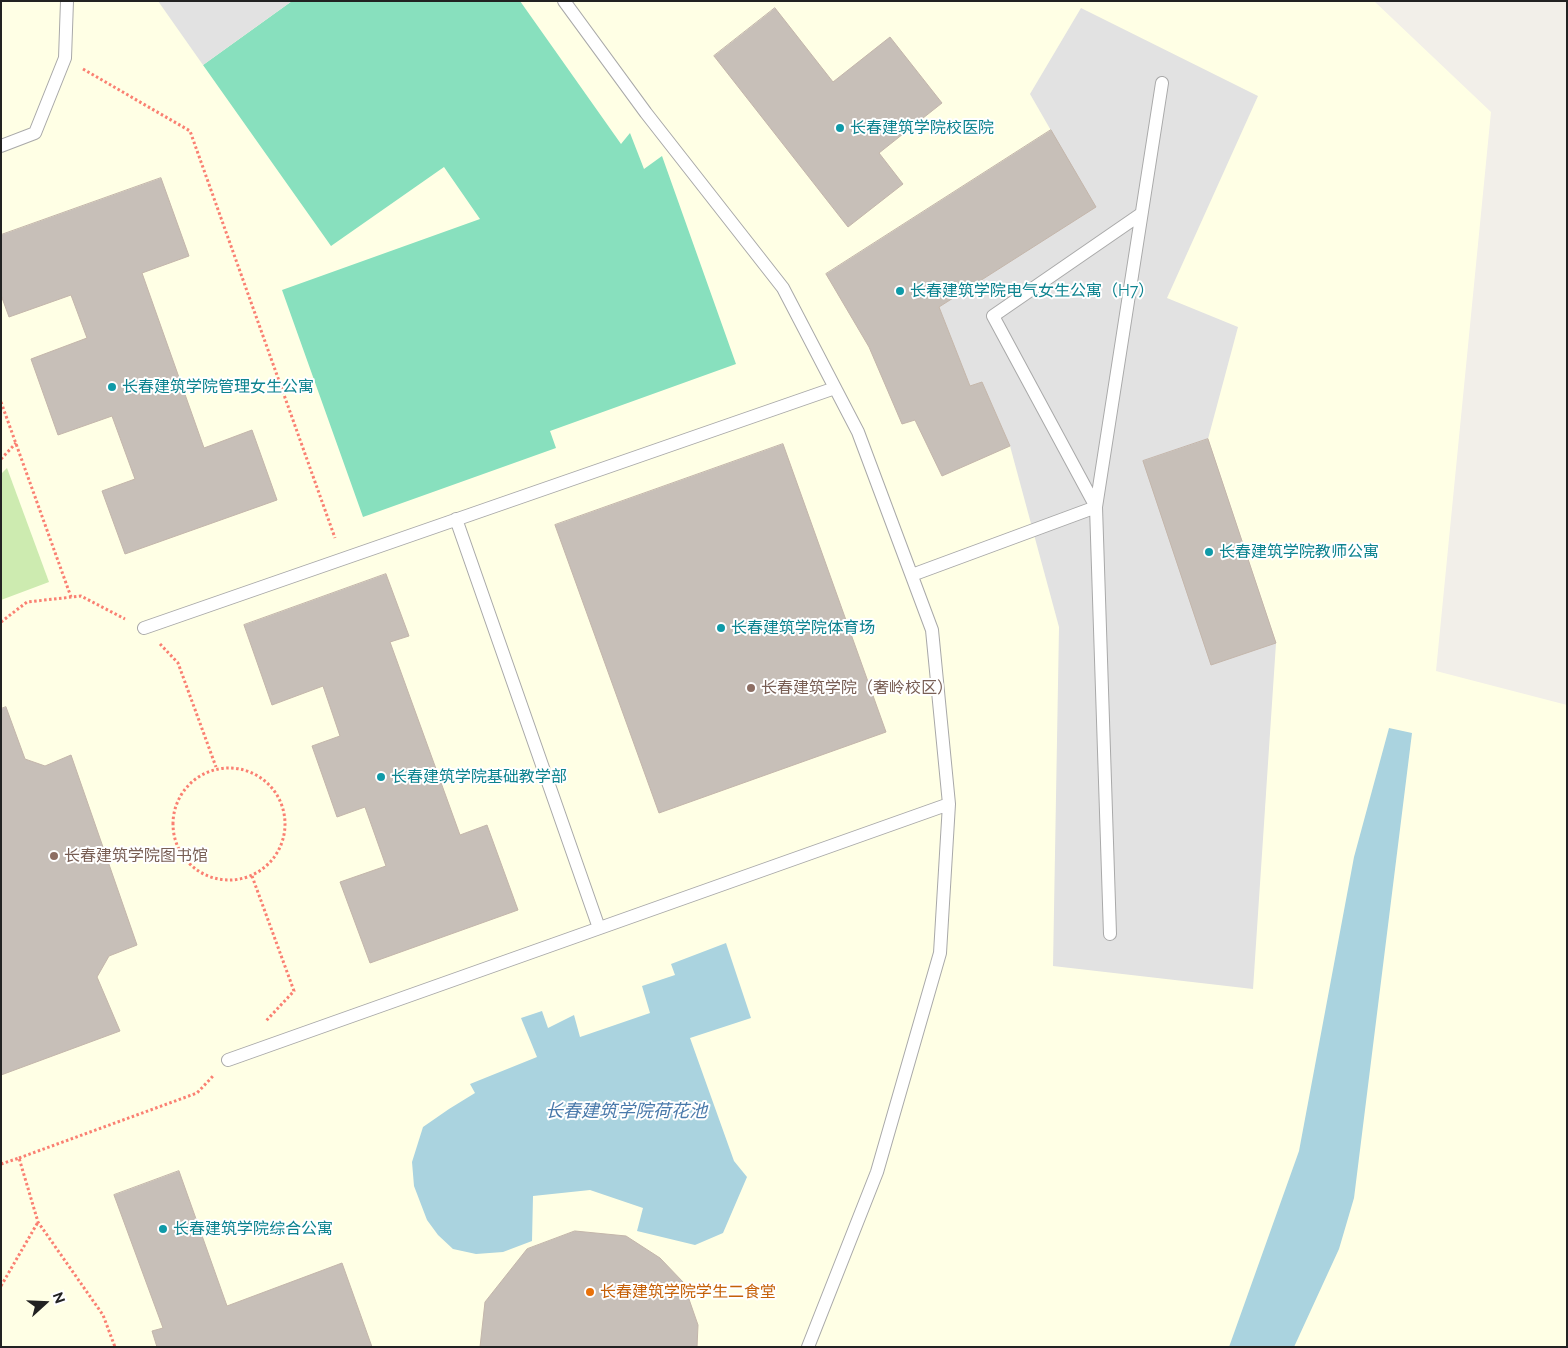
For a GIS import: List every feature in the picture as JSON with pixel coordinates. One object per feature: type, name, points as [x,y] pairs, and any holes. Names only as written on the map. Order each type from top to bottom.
[{"type":"lane","points":[[1,146],[35,132],[65,58],[67,1]]},
{"type":"lane","points":[[564,1],[646,113],[783,288],[858,432],[932,630],[948,804],[940,953],[877,1172],[808,1347]]},
{"type":"lane","points":[[1110,934],[1096,506],[1162,83]]},
{"type":"lane","points":[[1096,506],[993,316],[1141,214]]},
{"type":"lane","points":[[144,628],[835,388]]},
{"type":"lane","points":[[912,575],[1096,506]]},
{"type":"lane","points":[[456,519],[599,928]]},
{"type":"lane","points":[[228,1060],[948,804]]},
{"type":"path","points":[[65,58],[190,130],[342,559]]},
{"type":"path","points":[[1,402],[71,597]]},
{"type":"path","points":[[1,459],[16,443]]},
{"type":"path","points":[[1,622],[27,602],[81,596],[144,628],[178,663],[216,767]]},
{"type":"path","points":[[216,767],[235,768],[251,772],[265,781],[276,793],[282,808],[285,824],[283,840],[276,855],[265,867],[252,876],[233,880],[214,879],[197,871],[183,857],[175,840],[172,821],[176,803],[186,786],[201,774],[216,767]]},
{"type":"path","points":[[252,876],[294,992],[261,1026]]},
{"type":"path","points":[[1,1164],[197,1093],[228,1060]]},
{"type":"path","points":[[19,1158],[38,1222],[103,1316],[115,1347]]},
{"type":"path","points":[[1,1286],[38,1222]]},
{"type":"shaded area","name":"长春建筑学院（奢岭校区）","points":[[1,1],[1374,1],[1491,112],[1436,671],[1567,705],[1567,1347],[1,1347]]},
{"type":"shaded area","points":[[158,1],[292,1],[203,65]]},
{"type":"shaded area","points":[[1081,8],[1258,96],[1167,298],[1238,327],[1208,439],[1276,643],[1253,989],[1053,966],[1059,627],[1010,446],[982,382],[970,386],[939,307],[1095,207],[1030,94]]},
{"type":"green space","points":[[292,1],[520,1],[621,144],[630,133],[644,169],[662,156],[736,364],[550,431],[556,448],[363,517],[282,290],[480,219],[444,167],[331,246],[203,65]]},
{"type":"green space","points":[[7,468],[49,582],[1,600],[1,474]]},
{"type":"water","points":[[1389,728],[1412,733],[1354,1198],[1339,1249],[1294,1347],[1229,1347],[1299,1151],[1354,857]]},
{"type":"water","name":"长春建筑学院荷花池","points":[[726,943],[751,1018],[690,1038],[734,1161],[747,1177],[723,1233],[695,1245],[637,1231],[643,1208],[590,1190],[533,1196],[532,1241],[503,1252],[476,1254],[453,1249],[438,1235],[427,1220],[414,1186],[412,1162],[423,1127],[475,1093],[470,1084],[537,1057],[521,1018],[542,1011],[548,1028],[574,1015],[580,1037],[650,1013],[642,986],[675,975],[671,964]]},
{"type":"building","name":"长春建筑学院校医院","points":[[775,8],[833,82],[890,37],[942,103],[879,153],[903,184],[848,227],[714,56]]},
{"type":"building","name":"长春建筑学院电气女生公寓（H7）","points":[[1051,130],[1096,207],[939,307],[970,386],[982,382],[1010,446],[942,476],[915,420],[902,424],[869,347],[826,274]]},
{"type":"building","name":"长春建筑学院管理女生公寓","points":[[161,178],[189,256],[142,273],[204,448],[252,430],[277,500],[125,554],[102,491],[135,479],[112,416],[58,435],[31,359],[87,338],[71,295],[9,317],[1,295],[1,235]]},
{"type":"building","name":"长春建筑学院教师公寓","points":[[1208,439],[1276,643],[1211,665],[1143,461]]},
{"type":"building","name":"长春建筑学院体育场","points":[[783,444],[886,732],[659,813],[555,525]]},
{"type":"building","name":"长春建筑学院基础教学部","points":[[386,574],[409,636],[390,642],[460,835],[487,825],[518,910],[370,963],[340,882],[386,866],[365,807],[337,817],[312,746],[340,736],[323,686],[272,705],[244,625]]},
{"type":"building","name":"长春建筑学院图书馆","points":[[6,707],[25,759],[45,766],[71,755],[137,945],[109,956],[97,977],[120,1031],[1,1075],[1,709]]},
{"type":"building","name":"长春建筑学院综合公寓","points":[[179,1171],[227,1306],[342,1263],[372,1347],[157,1347],[152,1331],[163,1328],[114,1195]]},
{"type":"building","name":"长春建筑学院学生二食堂","points":[[575,1231],[626,1236],[660,1258],[683,1282],[698,1325],[697,1347],[480,1347],[485,1302],[527,1249]]},
{"type":"place","name":"长春建筑学院校医院","points":[[840,128]]},
{"type":"place","name":"长春建筑学院电气女生公寓（H7）","points":[[900,291]]},
{"type":"place","name":"长春建筑学院管理女生公寓","points":[[112,387]]},
{"type":"place","name":"长春建筑学院教师公寓","points":[[1209,552]]},
{"type":"place","name":"长春建筑学院体育场","points":[[721,628]]},
{"type":"place","name":"长春建筑学院（奢岭校区）","points":[[751,688]]},
{"type":"place","name":"长春建筑学院基础教学部","points":[[381,777]]},
{"type":"place","name":"长春建筑学院图书馆","points":[[54,856]]},
{"type":"place","name":"长春建筑学院综合公寓","points":[[163,1229]]},
{"type":"place","name":"长春建筑学院学生二食堂","points":[[590,1292]]}]
